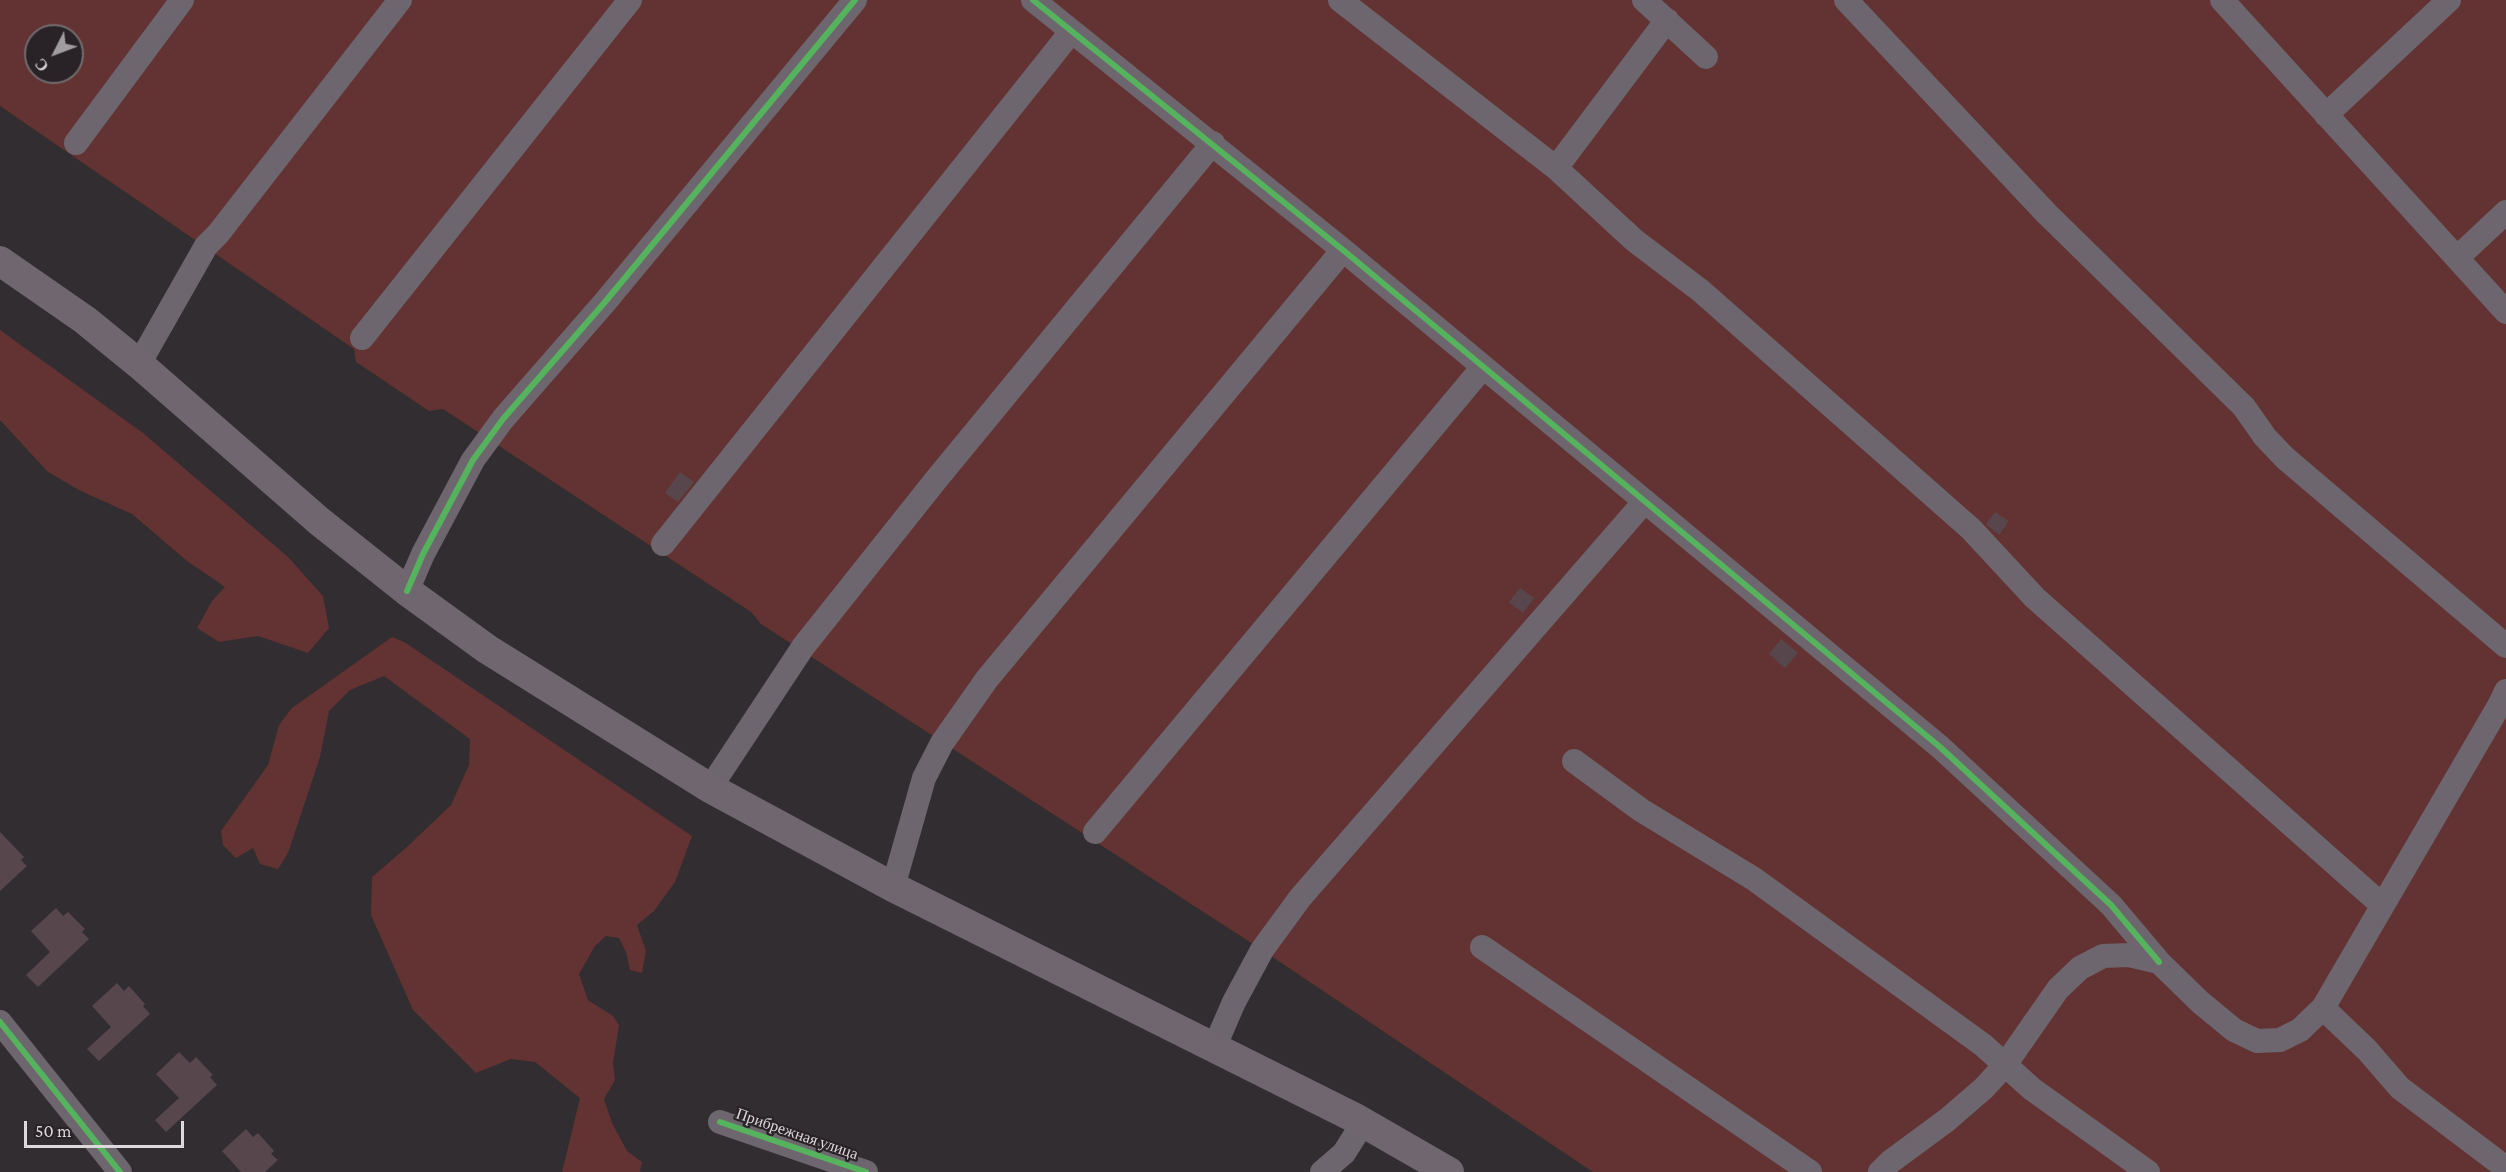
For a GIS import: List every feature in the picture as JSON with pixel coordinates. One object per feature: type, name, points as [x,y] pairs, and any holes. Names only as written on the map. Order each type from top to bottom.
[{"type":"main road","points":[[0,261],[85,320],[311,514],[407,591],[487,649],[710,788],[893,886],[1363,1123],[1449,1172]]},
{"type":"street","points":[[76,143],[182,0]]},
{"type":"street","points":[[139,364],[206,246],[218,234],[400,0]]},
{"type":"street","points":[[362,338],[630,0]]},
{"type":"street","points":[[407,591],[423,554],[473,460],[503,419],[605,302],[855,0]]},
{"type":"street","points":[[1033,0],[1343,250],[1940,747],[2111,905],[2159,962],[2200,1002],[2234,1030],[2257,1041],[2280,1040],[2300,1030],[2323,1008],[2506,691]]},
{"type":"street","points":[[1340,0],[1556,168],[1634,240],[1701,291],[1971,529],[2035,598],[2382,905]]},
{"type":"street","points":[[1644,0],[1706,57]]},
{"type":"street","points":[[1846,0],[2046,213],[2244,407],[2265,437],[2285,458],[2506,646]]},
{"type":"street","points":[[2222,0],[2506,312]]},
{"type":"street","points":[[2326,115],[2449,0]]},
{"type":"street","points":[[1556,168],[1667,20]]},
{"type":"street","points":[[663,544],[1071,32]]},
{"type":"street","points":[[710,788],[803,647],[935,481],[1213,143]]},
{"type":"street","points":[[2457,258],[2506,212]]},
{"type":"street","points":[[893,886],[924,778],[942,743],[987,679],[1343,250]]},
{"type":"street","points":[[1095,832],[1483,367]]},
{"type":"street","points":[[1214,1048],[1234,1002],[1262,950],[1300,898],[1645,501]]},
{"type":"street","points":[[1574,761],[1641,810],[1754,879],[1983,1046],[2032,1089],[2148,1172]]},
{"type":"street","points":[[1482,947],[1810,1172]]},
{"type":"street","points":[[1881,1172],[1890,1162],[1977,1095],[2005,1065],[2058,989],[2080,968],[2103,956],[2129,955],[2159,962]]},
{"type":"street","points":[[2323,1008],[2367,1050],[2400,1088],[2506,1168]]},
{"type":"street","points":[[0,1022],[120,1172]]},
{"type":"street","name":"Прибрежная улица","points":[[720,1122],[808,1162],[866,1172]]},
{"type":"street","points":[[1322,1172],[1344,1153],[1363,1123]]},
{"type":"shaded area","points":[[0,0],[2506,0],[2506,1172],[1593,1172],[1262,950],[761,624],[751,612],[443,409],[429,411],[356,362],[354,349],[0,106]]},
{"type":"shaded area","points":[[0,330],[143,433],[288,557],[323,596],[329,628],[308,653],[258,636],[219,642],[197,628],[212,601],[225,587],[187,561],[132,514],[81,491],[48,472],[0,420]]},
{"type":"shaded area","points":[[392,637],[404,642],[692,836],[675,882],[654,911],[637,925],[646,951],[642,973],[630,970],[626,952],[619,938],[606,936],[595,946],[579,974],[588,1000],[613,1016],[619,1025],[613,1063],[615,1080],[604,1099],[612,1123],[627,1151],[642,1162],[640,1172],[562,1172],[580,1098],[535,1062],[511,1059],[476,1073],[413,1010],[371,915],[372,877],[451,805],[469,765],[470,739],[384,676],[350,690],[329,711],[320,757],[288,853],[278,869],[260,864],[253,848],[236,858],[223,845],[221,831],[268,765],[279,725],[292,708]]},
{"type":"building","points":[[680,472],[694,482],[678,502],[665,493]]},
{"type":"building","points":[[1995,512],[2009,521],[1999,535],[1986,524]]},
{"type":"building","points":[[1520,588],[1534,598],[1523,613],[1509,602]]},
{"type":"building","points":[[1781,639],[1798,653],[1785,668],[1769,654]]},
{"type":"building","points":[[0,832],[24,857],[21,860],[27,866],[0,891]]},
{"type":"building","points":[[56,908],[63,916],[68,912],[85,929],[82,932],[89,939],[38,987],[26,975],[50,952],[31,931]]},
{"type":"building","points":[[117,983],[124,991],[129,986],[145,1004],[143,1006],[150,1014],[99,1061],[87,1049],[111,1027],[92,1006]]},
{"type":"building","points":[[179,1052],[190,1063],[196,1057],[213,1075],[210,1077],[217,1085],[166,1132],[155,1120],[179,1098],[156,1074]]},
{"type":"building","points":[[246,1129],[253,1137],[258,1133],[274,1151],[271,1154],[278,1160],[265,1172],[241,1172],[222,1151]]},
{"type":"cycle path","points":[[407,591],[423,554],[473,460],[503,419],[605,302],[855,0]]},
{"type":"cycle path","points":[[1033,0],[1343,250],[1940,747],[2111,905],[2159,962]]},
{"type":"cycle path","points":[[0,1022],[120,1172]]},
{"type":"cycle path","points":[[720,1122],[866,1172]]}]
